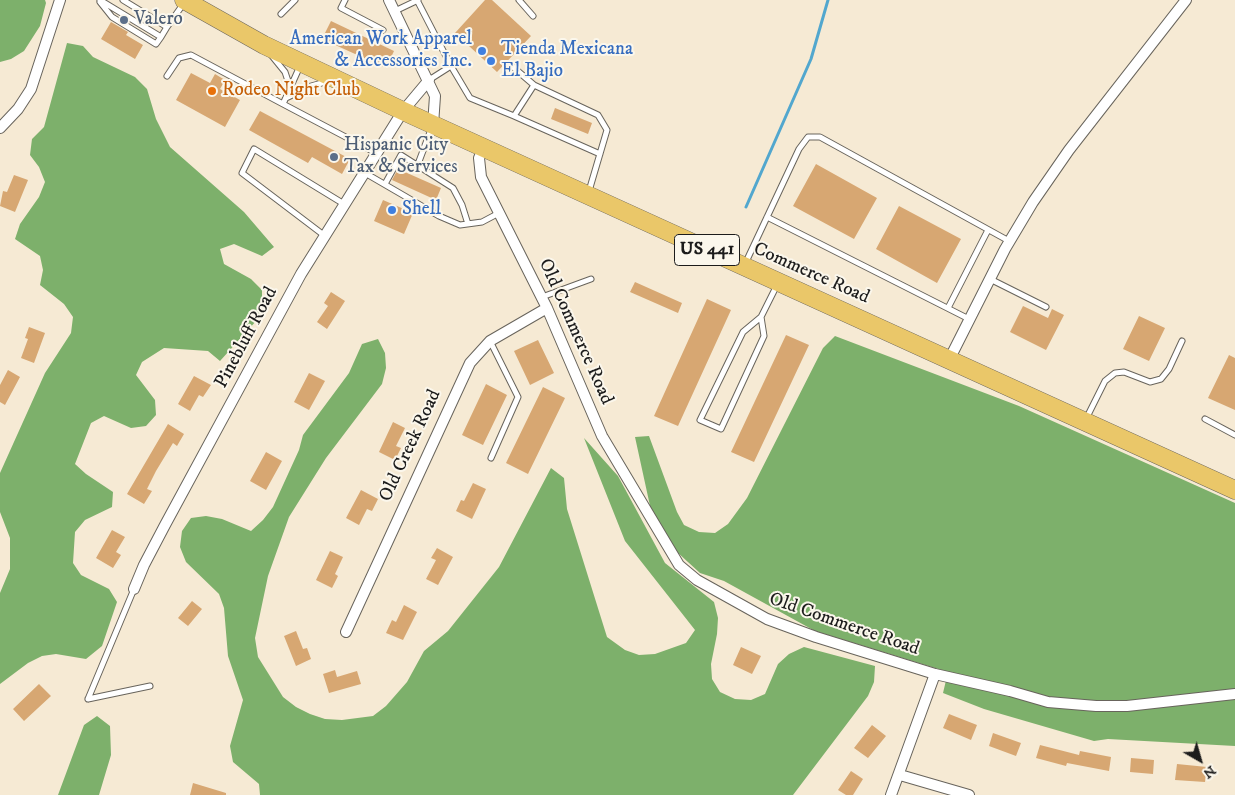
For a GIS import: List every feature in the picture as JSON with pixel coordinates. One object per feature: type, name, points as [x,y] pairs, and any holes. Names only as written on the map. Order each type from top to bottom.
[{"type":"highway","name":"Commerce Road","points":[[185,0],[264,45],[336,80],[1235,490]]},
{"type":"street","points":[[0,128],[18,109],[31,89],[60,0]]},
{"type":"street","points":[[389,0],[429,80],[435,96],[433,125]]},
{"type":"street","points":[[949,360],[1009,241],[1053,171],[1186,0]]},
{"type":"street","name":"Pinebluff Road","points":[[134,589],[144,565],[209,442],[325,236],[403,111],[429,80]]},
{"type":"street","name":"Old Commerce Road","points":[[484,147],[480,158],[481,177],[542,297],[602,436],[679,565],[697,580],[768,619],[935,674],[1010,691],[1048,702],[1127,706],[1235,694]]},
{"type":"street","name":"Old Creek Road","points":[[346,632],[461,378],[477,354],[490,341],[547,308]]},
{"type":"street","points":[[891,795],[900,775],[935,674]]},
{"type":"street","points":[[900,775],[970,795]]},
{"type":"lane","points":[[99,0],[161,37]]},
{"type":"lane","points":[[99,0],[112,17],[156,44],[185,0]]},
{"type":"lane","points":[[123,0],[168,27]]},
{"type":"lane","points":[[281,14],[295,0]]},
{"type":"lane","points":[[345,0],[341,8],[382,30]]},
{"type":"lane","points":[[394,11],[417,0],[470,98],[600,154]]},
{"type":"lane","points":[[519,0],[533,16]]},
{"type":"lane","points":[[264,45],[285,72],[290,87]]},
{"type":"lane","points":[[167,76],[179,58],[191,55],[376,153]]},
{"type":"lane","points":[[283,104],[302,64]]},
{"type":"lane","points":[[429,80],[451,66]]},
{"type":"lane","points":[[512,67],[534,85],[598,114],[607,130],[588,195]]},
{"type":"lane","points":[[286,98],[311,86],[336,80]]},
{"type":"lane","points":[[514,116],[534,85]]},
{"type":"lane","points":[[418,164],[433,125]]},
{"type":"lane","points":[[744,267],[799,149],[808,138],[820,137],[1009,241]]},
{"type":"lane","points":[[325,236],[242,173],[254,149],[344,204]]},
{"type":"lane","points":[[384,184],[401,155],[418,164],[453,188],[462,205],[468,224]]},
{"type":"lane","points":[[364,172],[439,216],[460,224],[482,222],[499,213]]},
{"type":"lane","points":[[767,218],[970,319]]},
{"type":"lane","points":[[948,308],[988,230]]},
{"type":"lane","points":[[542,297],[591,279]]},
{"type":"lane","points":[[990,279],[1046,307]]},
{"type":"lane","points":[[761,317],[764,336],[721,429],[700,420],[743,332],[761,317],[778,282]]},
{"type":"lane","points":[[490,341],[518,397],[491,458]]},
{"type":"lane","points":[[1085,422],[1105,381],[1115,372],[1124,372],[1150,382],[1161,379],[1169,369],[1182,341]]},
{"type":"lane","points":[[1205,420],[1235,435]]},
{"type":"lane","points":[[134,589],[88,699],[150,686]]},
{"type":"green space","points":[[0,0],[45,0],[46,3],[40,26],[24,51],[11,59],[0,62]]},
{"type":"green space","points":[[67,43],[83,46],[93,57],[135,77],[147,89],[156,119],[170,147],[244,212],[274,247],[262,256],[234,244],[220,249],[224,264],[251,279],[262,290],[262,306],[257,320],[220,361],[208,351],[164,348],[142,362],[136,375],[155,400],[156,415],[146,426],[131,428],[104,416],[91,423],[75,464],[86,474],[113,492],[112,507],[85,520],[75,532],[73,563],[81,575],[109,589],[117,602],[102,646],[86,659],[56,654],[42,656],[28,663],[0,684],[0,593],[10,569],[10,538],[0,512],[0,473],[45,373],[71,333],[73,317],[64,304],[40,285],[43,270],[40,256],[15,239],[20,224],[39,197],[45,182],[39,167],[30,155],[32,139],[44,127]]},
{"type":"green space","points":[[835,336],[1019,406],[1235,503],[1235,746],[1108,739],[1094,741],[984,709],[943,693],[948,672],[815,631],[724,581],[700,573],[666,542],[652,515],[635,437],[649,436],[677,512],[684,525],[699,532],[715,533],[728,524],[747,498],[823,348]]},
{"type":"green space","points":[[378,339],[385,353],[386,368],[382,384],[326,458],[289,517],[268,576],[255,638],[258,657],[283,697],[296,707],[325,719],[342,720],[373,716],[386,706],[407,682],[424,651],[448,631],[499,567],[551,468],[564,478],[567,509],[607,637],[625,650],[639,655],[655,654],[686,643],[695,630],[625,541],[584,438],[618,476],[665,563],[714,602],[718,618],[711,664],[712,679],[720,692],[735,699],[751,700],[765,694],[778,664],[789,654],[804,647],[875,666],[874,682],[868,696],[793,795],[260,795],[259,784],[233,762],[230,746],[243,700],[228,656],[224,608],[219,594],[186,562],[180,547],[182,531],[191,518],[206,516],[222,519],[251,531],[263,520],[273,507],[299,450],[303,435],[349,373],[362,344]]},
{"type":"green space","points":[[97,716],[110,726],[111,755],[99,795],[58,795],[84,725]]},
{"type":"building","points":[[485,0],[492,0],[531,36],[497,72],[455,33]]},
{"type":"building","points":[[331,21],[394,51],[386,68],[322,39]]},
{"type":"building","points":[[111,22],[128,32],[126,35],[143,45],[135,59],[101,39]]},
{"type":"building","points":[[191,73],[210,83],[215,74],[225,80],[220,89],[240,100],[225,127],[176,100]]},
{"type":"building","points":[[555,108],[592,123],[588,134],[551,119]]},
{"type":"building","points":[[260,111],[350,159],[342,174],[312,157],[308,163],[249,130]]},
{"type":"building","points":[[816,164],[877,198],[854,239],[793,206]]},
{"type":"building","name":"Shell","points":[[398,169],[441,188],[436,200],[392,180]]},
{"type":"building","points":[[14,175],[28,180],[15,212],[0,206],[3,191],[7,192]]},
{"type":"building","points":[[383,200],[413,213],[404,234],[374,221]]},
{"type":"building","points":[[899,206],[961,239],[937,283],[876,249]]},
{"type":"building","points":[[635,282],[682,303],[678,313],[630,292]]},
{"type":"building","points":[[331,292],[345,301],[327,329],[317,322],[328,306],[324,303]]},
{"type":"building","points":[[707,299],[731,310],[678,426],[654,416]]},
{"type":"building","points":[[1023,306],[1048,318],[1052,309],[1064,315],[1046,350],[1010,332]]},
{"type":"building","points":[[1139,316],[1165,328],[1149,361],[1123,349]]},
{"type":"building","points":[[29,327],[45,333],[34,363],[21,358],[28,339],[25,338]]},
{"type":"building","points":[[786,335],[809,345],[754,462],[731,452]]},
{"type":"building","points":[[538,340],[554,373],[530,385],[514,351]]},
{"type":"building","points":[[1229,355],[1235,358],[1235,410],[1208,398]]},
{"type":"building","points":[[8,370],[20,377],[5,405],[0,402],[0,385]]},
{"type":"building","points":[[309,373],[325,381],[309,410],[294,402]]},
{"type":"building","points":[[194,376],[211,385],[203,397],[199,395],[190,411],[178,404]]},
{"type":"building","points":[[486,384],[507,395],[483,445],[462,435]]},
{"type":"building","points":[[543,387],[565,398],[528,474],[506,463]]},
{"type":"building","points":[[393,422],[405,428],[396,446],[401,448],[395,460],[379,452]]},
{"type":"building","points":[[168,424],[184,434],[177,446],[173,443],[156,471],[147,489],[152,491],[144,504],[127,494]]},
{"type":"building","points":[[266,452],[282,461],[266,490],[250,481]]},
{"type":"building","points":[[473,483],[486,489],[472,519],[456,511],[461,500],[464,501]]},
{"type":"building","points":[[361,490],[378,499],[372,511],[367,509],[359,525],[346,518]]},
{"type":"building","points":[[112,530],[125,537],[116,552],[121,555],[113,568],[96,558]]},
{"type":"building","points":[[437,548],[453,557],[438,585],[426,579],[436,560],[431,558]]},
{"type":"building","points":[[330,551],[343,557],[335,574],[338,576],[332,588],[316,580]]},
{"type":"building","points":[[192,601],[202,609],[188,626],[178,618]]},
{"type":"building","points":[[404,605],[417,612],[403,640],[386,633],[392,620],[396,622]]},
{"type":"building","points":[[296,631],[303,649],[307,648],[311,659],[296,666],[284,636]]},
{"type":"building","points":[[741,647],[761,656],[752,674],[733,665]]},
{"type":"building","points":[[335,670],[337,677],[357,671],[361,684],[329,693],[323,674]]},
{"type":"building","points":[[39,684],[51,696],[24,721],[13,709]]},
{"type":"building","points":[[949,714],[977,725],[971,740],[943,728]]},
{"type":"building","points":[[872,725],[886,736],[868,758],[854,748]]},
{"type":"building","points":[[993,733],[1021,743],[1016,756],[989,746]]},
{"type":"building","points":[[1040,745],[1079,755],[1080,751],[1111,757],[1109,771],[1067,763],[1066,766],[1036,758]]},
{"type":"building","points":[[1131,758],[1154,760],[1153,774],[1130,772]]},
{"type":"building","points":[[1177,764],[1207,767],[1205,782],[1175,780]]},
{"type":"building","points":[[851,771],[863,779],[853,795],[846,795],[838,790]]},
{"type":"building","points":[[193,783],[226,793],[226,795],[190,795]]},
{"type":"waterway","points":[[746,207],[811,59],[828,0]]},
{"type":"place","name":"Valero","points":[[124,20]]},
{"type":"place","name":"American Work Apparel & Accessories Inc.","points":[[482,51]]},
{"type":"place","name":"Tienda Mexicana El Bajio","points":[[491,61]]},
{"type":"place","name":"Rodeo Night Club","points":[[212,91]]},
{"type":"place","name":"Hispanic City Tax & Services","points":[[334,157]]},
{"type":"place","name":"Shell","points":[[392,210]]}]
